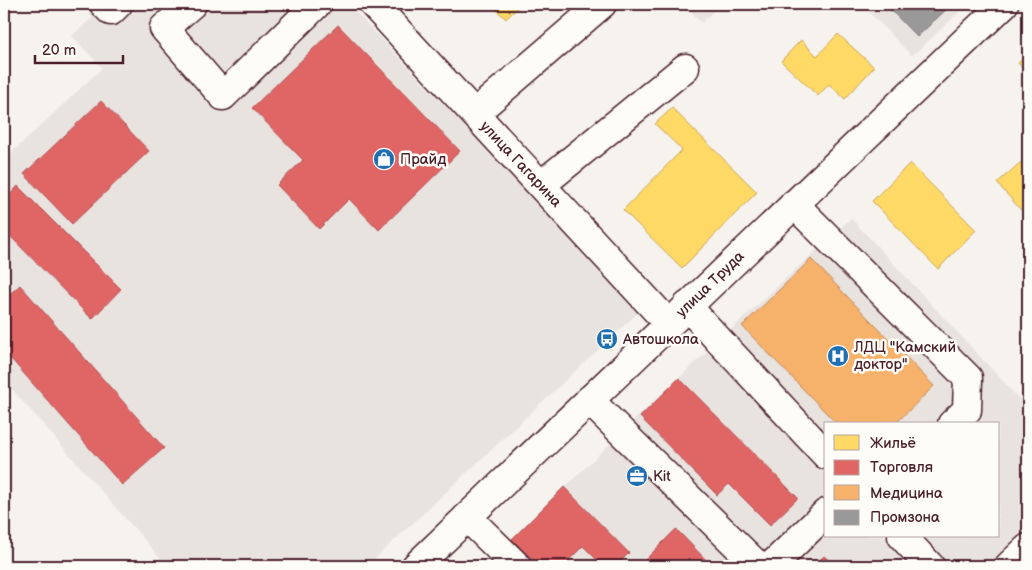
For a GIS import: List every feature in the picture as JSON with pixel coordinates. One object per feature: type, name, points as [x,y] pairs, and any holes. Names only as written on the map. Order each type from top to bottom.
[{"type":"street","points":[[104,4],[111,11],[118,4]]},
{"type":"street","points":[[192,4],[164,28],[223,96],[317,4]]},
{"type":"street","name":"улица Гагарина","points":[[373,4],[541,185],[824,453]]},
{"type":"street","points":[[475,113],[602,4]]},
{"type":"street","name":"улица Труда","points":[[416,566],[1004,4]]},
{"type":"street","points":[[541,185],[685,68]]},
{"type":"street","points":[[794,204],[968,378],[967,410],[954,422]]},
{"type":"street","points":[[589,400],[758,566]]},
{"type":"street","points":[[771,566],[824,515]]},
{"type":"street","points":[[467,517],[517,566]]},
{"type":"street","points":[[904,538],[930,566]]},
{"type":"street","points":[[1009,566],[1028,548]]},
{"type":"shaded area","points":[[107,4],[348,4],[641,310],[367,566],[167,566],[4,380],[4,160],[102,68],[72,36]]},
{"type":"shaded area","points":[[684,4],[721,4],[701,23]]},
{"type":"shaded area","points":[[861,4],[968,4],[912,56]]},
{"type":"shaded area","points":[[851,218],[1028,408],[1028,566],[505,566],[497,549],[512,539],[638,416]]},
{"type":"building: Жильё","points":[[490,4],[521,4],[506,19]]},
{"type":"building: Жильё","points":[[838,34],[874,67],[845,99],[829,84],[818,96],[781,61],[801,40],[817,56]]},
{"type":"building: Жильё","points":[[1028,54],[1028,74],[1018,63]]},
{"type":"building: Жильё","points":[[672,108],[757,192],[682,268],[623,210],[682,150],[655,124]]},
{"type":"building: Жильё","points":[[1028,156],[1028,218],[997,183]]},
{"type":"building: Жильё","points":[[910,163],[976,230],[938,269],[872,201]]},
{"type":"building: Торговля","points":[[338,25],[460,151],[379,230],[349,199],[319,229],[277,185],[303,160],[252,108]]},
{"type":"building: Торговля","points":[[101,101],[149,151],[72,224],[24,174]]},
{"type":"building: Торговля","points":[[18,186],[121,289],[92,319],[4,230],[4,201]]},
{"type":"building: Торговля","points":[[20,285],[164,448],[122,485],[4,351],[4,299]]},
{"type":"building: Торговля","points":[[679,378],[798,498],[770,525],[729,484],[717,495],[640,417]]},
{"type":"building: Торговля","points":[[564,487],[629,553],[616,566],[603,566],[583,546],[563,566],[539,566],[512,539]]},
{"type":"building: Торговля","points":[[676,529],[712,566],[643,566],[641,564]]},
{"type":"building: Торговля","points":[[824,556],[835,566],[813,566]]},
{"type":"building: Медицина","name":"ЛДЦ \"Камский доктор\"","points":[[811,259],[934,386],[897,422],[835,422],[742,326]]},
{"type":"building: Промзона","points":[[885,4],[952,4],[917,37]]},
{"type":"place","name":"Прайд","points":[[384,159]]},
{"type":"place","name":"Автошкола","points":[[607,339]]},
{"type":"place","name":"ЛДЦ \"Камский доктор\"","points":[[838,356]]},
{"type":"place","name":"Kit","points":[[637,476]]}]
